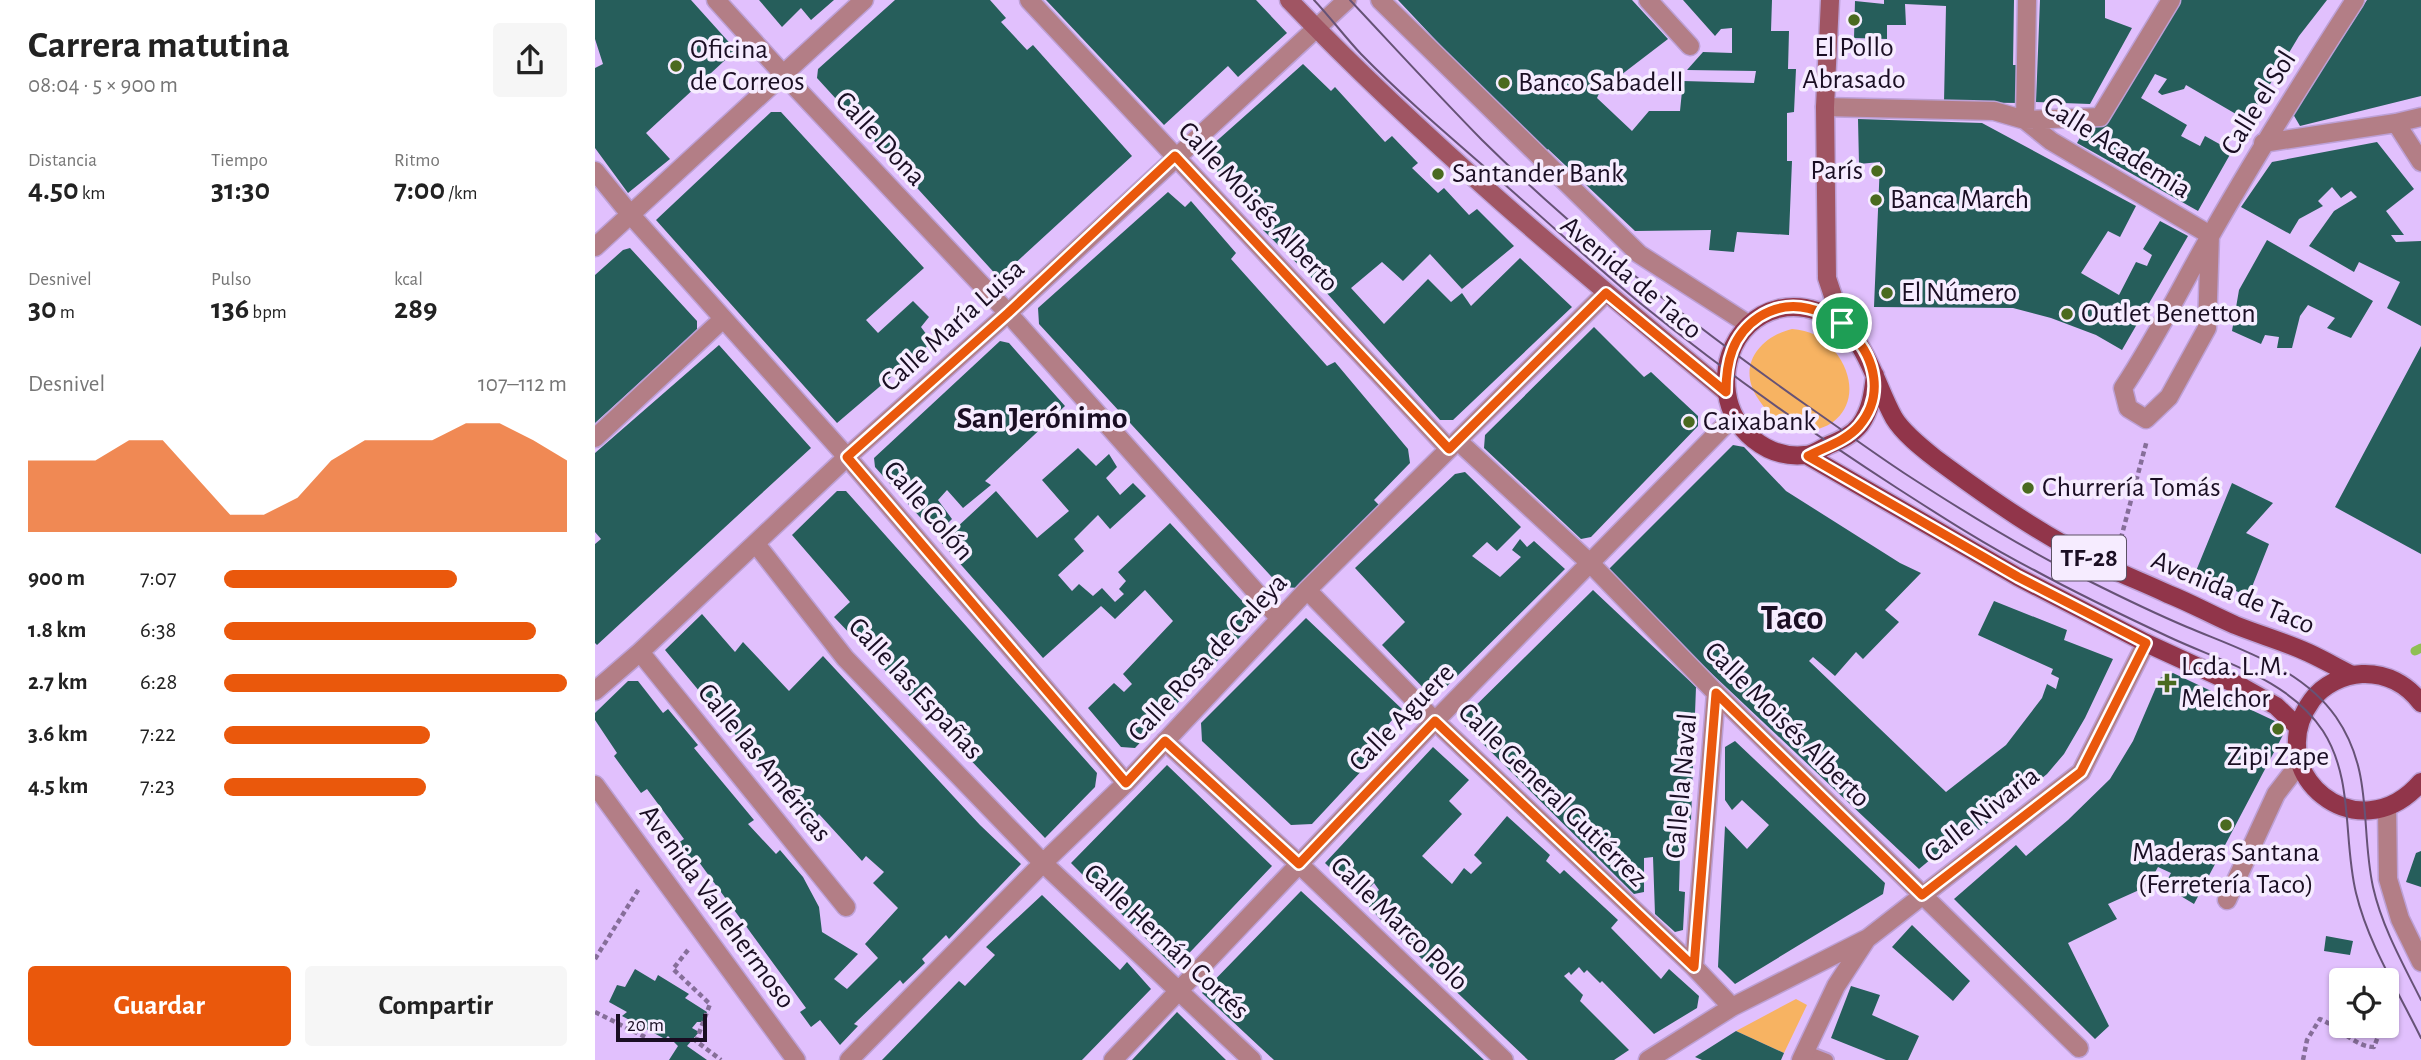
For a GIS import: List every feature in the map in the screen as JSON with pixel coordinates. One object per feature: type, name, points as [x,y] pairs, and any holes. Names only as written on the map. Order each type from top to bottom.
[{"type":"main road","name":"Avenida de Taco","points":[[1289,0],[1404,116],[1606,293],[1726,392]]},
{"type":"main road","points":[[1830,0],[1825,107],[1827,278],[1842,323]]},
{"type":"main road","name":"TF-28","points":[[1875,375],[1865,352],[1842,323],[1817,311],[1792,306],[1772,309],[1748,324],[1731,352],[1726,368],[1726,392],[1733,417],[1765,447],[1785,454],[1808,456],[2018,577],[2146,643],[2244,688],[2276,706],[2298,728]]},
{"type":"main road","name":"Avenida de Taco","points":[[1875,375],[1896,421],[1927,452],[1988,498],[2043,534],[2105,566],[2235,625],[2309,653],[2352,675]]},
{"type":"main road","points":[[1808,456],[1850,435],[1861,424],[1872,401],[1875,375]]},
{"type":"main road","name":"TF-28","points":[[2352,675],[2374,674],[2396,681],[2414,694],[2421,703]]},
{"type":"main road","points":[[2352,675],[2333,682],[2317,694],[2305,710],[2298,728],[2297,746],[2300,763],[2309,783],[2335,804],[2366,812],[2387,808],[2409,796],[2421,782]]},
{"type":"street","name":"Calle Dona","points":[[716,0],[1008,313],[1280,619]]},
{"type":"street","points":[[595,247],[864,0]]},
{"type":"street","name":"Calle Moisés Alberto","points":[[1029,0],[1453,445],[1590,563],[1716,693],[2079,1048]]},
{"type":"street","name":"Calle María Luisa","points":[[595,691],[1347,0]]},
{"type":"street","name":"Avenida de Taco","points":[[1380,0],[1639,254],[1748,324]]},
{"type":"street","points":[[1648,0],[1690,46]]},
{"type":"street","points":[[2027,0],[2025,120],[2100,117],[2171,0]]},
{"type":"street","name":"Calle el Sol","points":[[2146,419],[2128,408],[2123,388],[2149,349],[2263,143],[2355,0]]},
{"type":"street","name":"Calle Academia","points":[[1825,107],[1994,111],[2025,120],[2051,141],[2210,235]]},
{"type":"street","points":[[2263,143],[2421,117]]},
{"type":"street","points":[[2396,123],[2421,162]]},
{"type":"street","name":"Calle Colón","points":[[595,171],[630,214],[847,457],[1126,783]]},
{"type":"street","points":[[2146,419],[2169,397],[2207,328],[2210,235]]},
{"type":"street","name":"Calle Rosa de Caleya","points":[[849,1060],[1043,863],[1126,783],[1307,590],[1606,293]]},
{"type":"street","points":[[595,438],[723,319]]},
{"type":"street","name":"Calle Aguere","points":[[1113,1060],[1435,721],[1733,417]]},
{"type":"street","name":"Calle las Españas","points":[[756,544],[845,658],[1043,863]]},
{"type":"street","name":"Calle General Gutiérrez","points":[[1307,590],[1435,721],[1694,967],[1732,1007]]},
{"type":"street","name":"Calle Nivaria","points":[[1647,1060],[1732,1007],[1868,938],[2081,772],[2146,643]]},
{"type":"street","name":"Calle las Américas","points":[[640,652],[846,907]]},
{"type":"street","name":"Calle la Naval","points":[[1694,967],[1716,693]]},
{"type":"street","name":"Calle Marco Polo","points":[[1165,741],[1299,864],[1504,1060]]},
{"type":"street","points":[[2227,900],[2276,794],[2300,763]]},
{"type":"street","name":"Avenida Vallehermoso","points":[[595,785],[796,1060]]},
{"type":"street","points":[[2387,808],[2388,879],[2400,919],[2421,962]]},
{"type":"street","name":"Calle Hernán Cortés","points":[[1043,863],[1252,1060]]},
{"type":"street","points":[[1803,1056],[1836,986],[1868,938]]},
{"type":"lane","points":[[1803,1056],[1827,1060]]},
{"type":"path","points":[[2121,538],[2148,435],[2146,419]]},
{"type":"path","points":[[595,959],[654,866]]},
{"type":"path","points":[[702,932],[673,969],[710,1004],[696,1041],[721,1060]]},
{"type":"path","points":[[595,1012],[645,1037]]},
{"type":"path","points":[[2303,1060],[2307,1040],[2320,1019],[2329,1022]]},
{"type":"path","points":[[2352,1038],[2365,1047],[2374,1047],[2377,1038]]},
{"type":"shaded area","points":[[1792,329],[1810,333],[1826,341],[1847,373],[1849,394],[1843,411],[1830,424],[1813,430],[1794,428],[1775,418],[1757,397],[1751,385],[1751,364],[1755,354],[1770,338]]},
{"type":"shaded area","points":[[1796,999],[1807,1005],[1784,1053],[1736,1031]]},
{"type":"building","points":[[595,0],[691,0],[736,50],[646,133],[670,159],[628,193],[595,148],[595,68],[603,64],[595,39]]},
{"type":"building","points":[[759,0],[834,0],[811,20],[801,8],[782,27]]},
{"type":"building","points":[[895,0],[990,0],[1006,18],[1001,22],[1027,50],[1033,45],[1132,156],[999,278],[817,78],[818,69]]},
{"type":"building","points":[[1046,0],[1256,0],[1287,33],[1238,77],[1228,66],[1164,125]]},
{"type":"building","points":[[1398,0],[1632,0],[1668,39],[1600,91],[1597,98],[1632,131],[1649,111],[1680,111],[1683,81],[1754,83],[1756,71],[1687,70],[1703,52],[1732,53],[1732,28],[1721,29],[1715,36],[1683,0],[1772,0],[1771,31],[1789,31],[1788,69],[1796,69],[1794,112],[1787,113],[1787,161],[1792,161],[1789,235],[1737,232],[1734,252],[1709,250],[1711,230],[1635,231],[1548,149],[1543,154]]},
{"type":"building","points":[[1884,0],[2014,0],[2013,65],[2019,65],[2018,103],[1944,102],[1946,6],[1905,4],[1906,25],[1887,25],[1887,39],[1854,38],[1855,1],[1884,4]]},
{"type":"building","points":[[2040,0],[2105,0],[2105,18],[2132,28],[2090,104],[2036,102]]},
{"type":"building","points":[[2178,0],[2327,0],[2299,36],[2248,121],[2186,85],[2184,89],[2162,95],[2158,92],[2167,79],[2155,74],[2141,98],[2187,125],[2181,136],[2200,146],[2205,136],[2232,151],[2198,211],[2077,143],[2088,123]]},
{"type":"building","points":[[2367,0],[2421,0],[2421,96],[2300,126],[2293,114]]},
{"type":"building","points":[[1303,64],[1331,91],[1335,87],[1385,142],[1392,136],[1418,163],[1412,168],[1438,193],[1444,188],[1469,215],[1477,209],[1514,246],[1462,289],[1430,254],[1403,281],[1382,262],[1351,288],[1384,324],[1428,279],[1451,302],[1462,293],[1471,306],[1520,258],[1572,307],[1453,420],[1440,420],[1325,291],[1263,230],[1267,226],[1213,167],[1211,146]]},
{"type":"building","points":[[771,112],[781,112],[924,268],[866,320],[878,333],[913,301],[929,317],[921,327],[932,342],[837,423],[656,220]]},
{"type":"building","points":[[1858,119],[1982,123],[2136,206],[2120,237],[2108,231],[2081,273],[2119,295],[2136,262],[2147,266],[2152,255],[2143,249],[2160,221],[2188,236],[2122,350],[2096,335],[2051,318],[2013,308],[1874,307],[1880,162],[1859,164]]},
{"type":"building","points":[[2377,142],[2414,189],[2386,211],[2404,235],[2391,235],[2396,242],[2421,241],[2421,326],[2387,308],[2400,282],[2359,262],[2354,272],[2309,246],[2334,211],[2357,197],[2351,191],[2341,198],[2332,187],[2318,201],[2323,206],[2299,219],[2290,234],[2241,207],[2272,162]]},
{"type":"building","points":[[1168,192],[1185,207],[1191,201],[1236,253],[1231,259],[1327,366],[1335,362],[1408,449],[1410,463],[1374,500],[1381,507],[1300,588],[1281,587],[1039,324],[1038,308]]},
{"type":"building","points":[[2267,240],[2373,301],[2351,338],[2327,328],[2335,318],[2308,305],[2300,316],[2292,348],[2277,348],[2279,337],[2265,335],[2261,344],[2232,331],[2239,290]]},
{"type":"building","points":[[630,248],[697,321],[697,330],[595,423],[595,275],[623,250]]},
{"type":"building","points":[[1594,327],[1644,377],[1651,372],[1698,416],[1698,426],[1591,537],[1581,539],[1484,448],[1485,435]]},
{"type":"building","points":[[1000,341],[1009,343],[1065,406],[985,481],[991,485],[963,508],[947,490],[938,500],[952,519],[936,535],[875,467],[874,458]]},
{"type":"building","points":[[719,345],[811,448],[597,645],[595,544],[601,539],[595,532],[595,453]]},
{"type":"building","points":[[2421,346],[2421,554],[2335,507]]},
{"type":"building","points":[[1733,445],[1744,447],[1786,491],[1900,563],[1921,573],[1885,610],[1899,622],[1863,659],[1856,652],[1835,676],[1813,657],[1809,661],[1946,792],[2006,745],[2042,698],[2047,684],[2056,689],[2059,678],[2051,674],[2053,669],[1978,635],[1994,601],[2067,630],[2064,640],[2113,659],[2085,718],[2064,754],[2047,774],[1979,830],[1973,824],[1919,869],[1605,573]]},
{"type":"building","points":[[1078,448],[1096,466],[1109,454],[1117,467],[1106,478],[1120,495],[1133,483],[1146,496],[1110,529],[1098,515],[1074,539],[1084,551],[1058,575],[1072,591],[1079,584],[1093,596],[1102,588],[1115,602],[1124,594],[1119,589],[1126,581],[1118,572],[1170,523],[1258,618],[1135,748],[1121,747],[1088,708],[1114,683],[1124,692],[1132,684],[1123,674],[1173,621],[1145,590],[1115,619],[1101,606],[1043,658],[941,542],[996,491],[1037,538],[1069,511],[1042,480]]},
{"type":"building","points":[[1465,472],[1521,527],[1497,551],[1487,542],[1472,556],[1500,577],[1521,557],[1512,550],[1520,539],[1527,547],[1534,541],[1565,569],[1434,699],[1382,645],[1405,622],[1355,568],[1455,474]]},
{"type":"building","points":[[2232,483],[2273,503],[2246,533],[2269,544],[2248,597],[2196,571]]},
{"type":"building","points":[[837,491],[846,491],[1097,773],[1095,787],[1045,838],[834,617],[850,602],[792,535]]},
{"type":"building","points":[[1593,590],[1696,687],[1691,820],[1681,820],[1679,891],[1685,892],[1683,930],[1675,932],[1655,914],[1653,857],[1644,858],[1644,892],[1634,894],[1460,721]]},
{"type":"building","points":[[702,614],[735,652],[743,642],[789,691],[823,656],[980,825],[1021,864],[949,939],[946,935],[922,959],[925,963],[903,984],[900,980],[854,1024],[858,1026],[840,1045],[820,1020],[811,1027],[800,1012],[806,1008],[696,858],[692,861],[678,843],[684,839],[647,789],[641,793],[614,756],[617,753],[595,720],[595,713],[628,681],[638,681],[663,713],[668,709],[698,745],[694,748],[754,820],[748,824],[776,854],[780,850],[803,877],[819,907],[822,932],[858,954],[834,979],[847,989],[878,958],[865,944],[898,908],[873,883],[884,872],[866,856],[862,861],[819,814],[810,824],[665,650]]},
{"type":"building","points":[[1306,618],[1402,709],[1385,728],[1393,737],[1312,824],[1291,825],[1202,741],[1201,723]]},
{"type":"building","points":[[2173,673],[2279,723],[2283,735],[2194,904],[2164,886],[2171,873],[2158,867],[2153,876],[2157,882],[2108,904],[2117,919],[2068,943],[2109,1026],[2095,1039],[1954,899],[2016,845],[2026,856],[2110,779],[2133,741],[2160,678]]},
{"type":"building","points":[[1735,741],[1885,883],[1883,894],[1735,984],[1718,967],[1725,826],[1747,849],[1769,825],[1742,800],[1732,810],[1725,800],[1725,747]]},
{"type":"building","points":[[1433,747],[1469,780],[1449,801],[1462,814],[1422,856],[1452,884],[1464,868],[1471,874],[1482,863],[1474,855],[1507,816],[1550,855],[1546,861],[1560,874],[1564,870],[1618,920],[1611,928],[1661,979],[1669,969],[1699,996],[1697,1008],[1654,1034],[1602,981],[1600,983],[1587,970],[1584,973],[1579,967],[1571,975],[1569,972],[1564,976],[1583,995],[1580,1001],[1629,1050],[1614,1060],[1528,1060],[1380,919],[1366,903],[1379,890],[1374,883],[1360,897],[1325,863]]},
{"type":"building","points":[[1167,765],[1272,866],[1175,968],[1071,863]]},
{"type":"building","points":[[2421,851],[2421,887],[2406,882],[2416,853]]},
{"type":"building","points":[[1301,891],[1484,1060],[1274,1060],[1202,993]]},
{"type":"building","points":[[1042,895],[1120,970],[1127,962],[1151,989],[1082,1060],[882,1060],[959,981],[965,986],[995,955],[986,947]]},
{"type":"building","points":[[1912,925],[1970,981],[1953,1001],[1892,947]]},
{"type":"building","points":[[2326,936],[2353,941],[2350,955],[2324,951]]},
{"type":"building","points":[[635,969],[655,981],[658,975],[689,994],[685,998],[707,1012],[703,1022],[697,1022],[692,1028],[699,1032],[687,1046],[707,1060],[669,1060],[678,1046],[668,1036],[665,1039],[622,1016],[627,1012],[609,1002],[617,985],[625,987]]},
{"type":"building","points":[[1851,986],[1880,995],[1872,1015],[1919,1036],[1908,1060],[1886,1060],[1831,1038]]},
{"type":"building","points":[[1177,1012],[1226,1060],[1132,1060]]},
{"type":"building","points":[[1736,1031],[1784,1053],[1781,1060],[1702,1060],[1695,1057]]},
{"type":"waterway","points":[[2415,651],[2421,648]]},
{"type":"tram line","points":[[1314,0],[1361,54],[1439,128],[1640,303],[1766,399],[1897,488],[1999,551],[2118,613],[2253,674],[2292,698],[2309,713],[2323,731],[2339,769],[2344,789],[2352,873],[2361,912],[2421,1038]]},
{"type":"tram line","points":[[1350,0],[1520,177],[1599,247],[1681,313],[1766,376],[1904,473],[2018,543],[2138,605],[2248,652],[2306,685],[2336,717],[2356,758],[2364,800],[2369,865],[2377,902],[2394,945],[2421,1000]]},
{"type":"place","name":"El Pollo Abrasado","points":[[1854,20]]},
{"type":"place","name":"Oficina de Correos","points":[[676,66]]},
{"type":"place","name":"Banco Sabadell","points":[[1504,83]]},
{"type":"place","name":"París","points":[[1877,171]]},
{"type":"place","name":"Santander Bank","points":[[1438,174]]},
{"type":"place","name":"Banca March","points":[[1876,200]]},
{"type":"place","name":"El Número","points":[[1887,293]]},
{"type":"place","name":"Outlet Benetton","points":[[2067,314]]},
{"type":"place","name":"Caixabank","points":[[1689,422]]},
{"type":"place","name":"Churrería Tomás","points":[[2028,488]]},
{"type":"place","name":"Lcda. L.M. Melchor","points":[[2167,683]]},
{"type":"place","name":"Zipi Zape","points":[[2278,729]]},
{"type":"place","name":"Maderas Santana (Ferretería Taco)","points":[[2226,825]]},
{"type":"district","name":"San Jerónimo","points":[[1042,418]]},
{"type":"district","name":"Taco","points":[[1792,618]]},
{"type":"route","points":[[1175,156],[1449,449],[1606,293],[1726,392],[1726,368],[1741,332],[1748,324],[1772,309],[1792,306],[1817,311],[1842,323],[1865,352],[1875,375],[1872,401],[1861,424],[1850,435],[1808,456],[2018,577],[2146,643],[2081,772],[1922,895],[1716,693],[1694,967],[1435,721],[1299,864],[1165,741],[1126,783],[847,457],[1008,313],[1175,156]]}]
